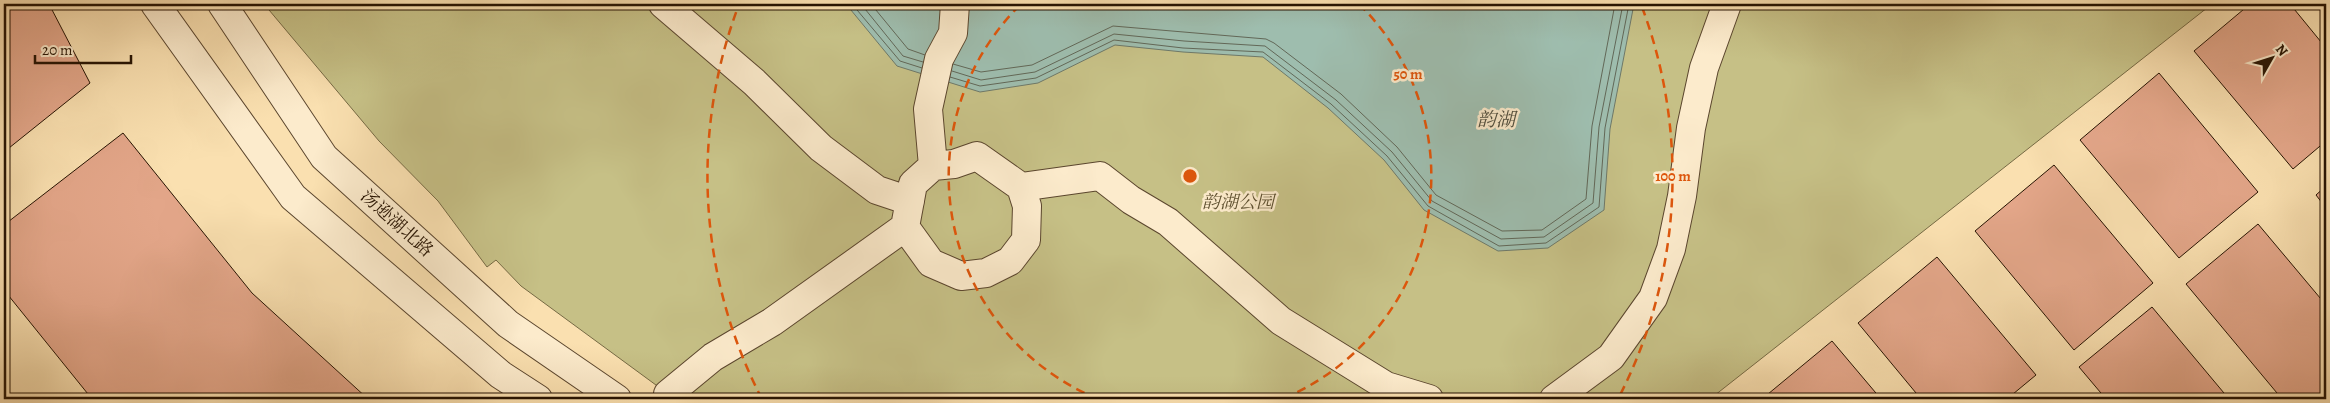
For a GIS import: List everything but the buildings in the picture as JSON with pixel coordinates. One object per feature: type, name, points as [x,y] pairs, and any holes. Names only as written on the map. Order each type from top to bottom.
[{"type":"street","points":[[155,4],[293,197],[501,375],[538,399]]},
{"type":"street","name":"汤逊湖北路","points":[[222,4],[324,158],[508,324],[617,399]]},
{"type":"street","points":[[662,4],[754,82],[821,148],[878,190],[910,201]]},
{"type":"street","points":[[933,166],[928,109],[939,59],[953,33],[955,4]]},
{"type":"street","points":[[1554,399],[1611,357],[1653,298],[1671,249],[1682,196],[1690,128],[1704,68],[1727,4]]},
{"type":"street","points":[[668,394],[713,357],[772,322],[905,227],[913,184],[933,166],[954,164],[977,156],[1021,187],[1028,206],[1026,240],[1010,261],[986,273],[961,276],[931,263],[905,227]]},
{"type":"street","points":[[1021,187],[1100,176],[1131,200],[1168,222],[1281,321],[1386,386],[1429,399]]},
{"type":"green space","name":"韵湖公园","points":[[264,4],[2212,4],[1710,399],[675,399],[521,286],[496,260],[487,267],[438,201],[379,141]]},
{"type":"water","name":"韵湖","points":[[846,4],[1634,4],[1610,129],[1604,210],[1548,248],[1498,251],[1424,210],[1384,160],[1328,108],[1263,57],[1115,45],[1038,83],[980,92],[897,66]]}]
